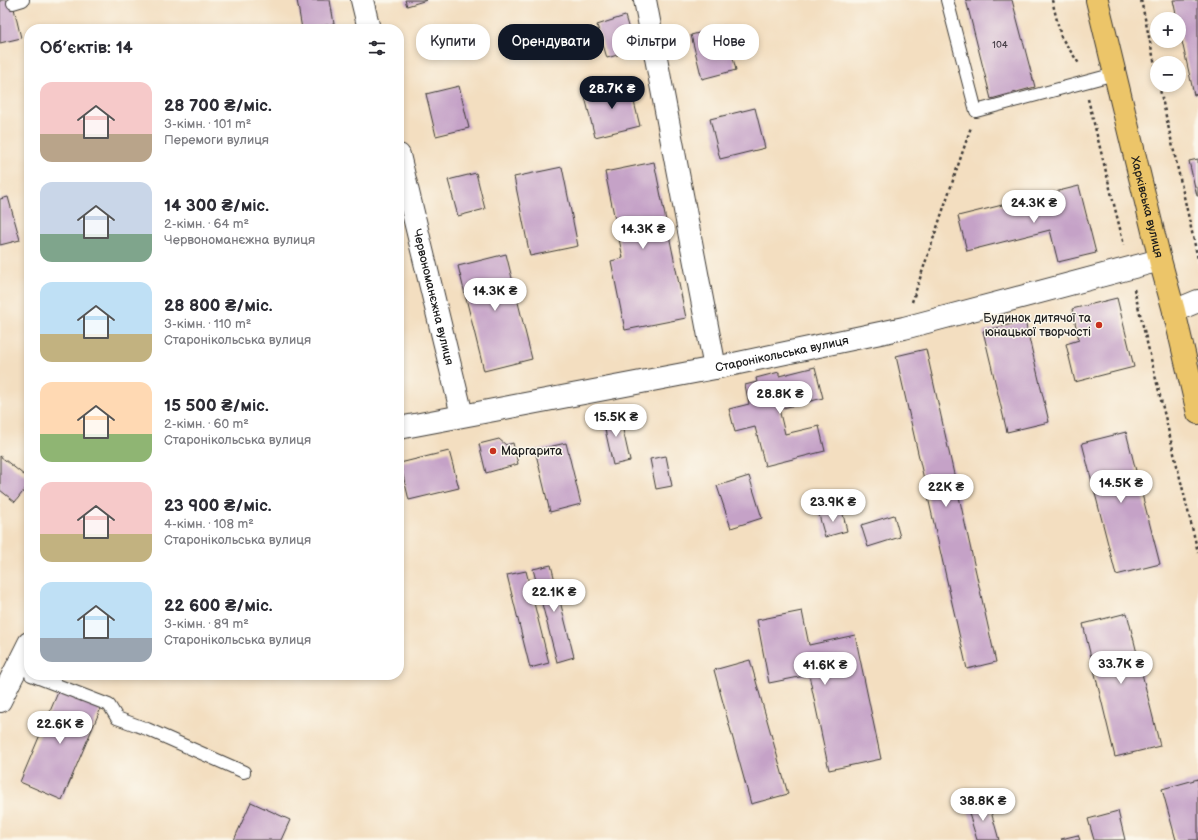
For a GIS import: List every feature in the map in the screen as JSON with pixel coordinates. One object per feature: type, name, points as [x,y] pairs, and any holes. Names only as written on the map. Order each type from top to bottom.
[{"type":"main road","name":"Харківська вулиця","points":[[1097,0],[1198,413]]},
{"type":"street","points":[[362,0],[368,24]]},
{"type":"street","points":[[645,0],[715,368]]},
{"type":"street","name":"Червономанєжна вулиця","points":[[404,176],[462,415]]},
{"type":"street","name":"Старонікольська вулиця","points":[[404,427],[715,368],[904,328],[1160,260]]},
{"type":"street","points":[[1174,311],[1198,301]]},
{"type":"street","points":[[0,701],[24,675]]},
{"type":"lane","points":[[947,0],[976,111],[1115,74]]},
{"type":"lane","points":[[45,680],[109,704],[117,718],[147,729],[244,772]]},
{"type":"path","points":[[1141,0],[1153,56]]},
{"type":"path","points":[[1161,92],[1198,259]]},
{"type":"path","points":[[904,328],[976,111]]},
{"type":"building","points":[[0,0],[12,0],[21,38],[0,43]]},
{"type":"building","points":[[297,0],[330,0],[334,24],[301,24]]},
{"type":"building","points":[[405,0],[427,0],[407,6]]},
{"type":"building","points":[[966,0],[1012,0],[1035,87],[991,99]]},
{"type":"building","points":[[1173,0],[1198,0],[1198,94],[1194,95],[1183,48],[1186,48],[1186,12],[1176,12]]},
{"type":"building","points":[[625,16],[627,24],[612,24],[612,57],[607,58],[604,48],[604,24],[600,24]]},
{"type":"building","points":[[698,33],[698,60],[734,60],[736,70],[702,79],[691,35]]},
{"type":"building","points":[[629,82],[640,126],[595,137],[584,93]]},
{"type":"building","points":[[459,86],[469,128],[436,136],[426,94]]},
{"type":"building","points":[[755,108],[765,148],[720,159],[710,119]]},
{"type":"building","points":[[1198,159],[1198,196],[1197,196],[1189,161]]},
{"type":"building","points":[[654,162],[686,318],[625,330],[611,261],[623,258],[605,172]]},
{"type":"building","points":[[562,167],[578,246],[530,256],[514,177]]},
{"type":"building","points":[[476,173],[485,209],[458,216],[448,180]]},
{"type":"building","points":[[1079,186],[1096,253],[1058,262],[1050,230],[967,251],[958,216]]},
{"type":"building","points":[[8,197],[20,240],[0,245],[0,199]]},
{"type":"building","points":[[506,254],[532,359],[484,371],[458,266]]},
{"type":"building","name":"Будинок дитячої та юнацької творчості","points":[[1117,298],[1134,367],[1075,382],[1066,344],[1079,340],[1072,309]]},
{"type":"building","points":[[1025,321],[1049,422],[1007,432],[983,331]]},
{"type":"building","points":[[926,349],[996,662],[967,669],[896,356]]},
{"type":"building","points":[[815,367],[823,398],[779,409],[785,434],[819,426],[825,451],[765,466],[755,427],[735,432],[729,409],[749,404],[745,385],[757,382],[756,378],[779,372],[779,376]]},
{"type":"building","points":[[619,412],[630,461],[613,465],[602,416]]},
{"type":"building","points":[[1126,432],[1160,564],[1116,575],[1082,443]]},
{"type":"building","points":[[499,439],[506,445],[513,443],[518,464],[486,473],[479,444]]},
{"type":"building","points":[[566,443],[581,504],[550,512],[535,450]]},
{"type":"building","points":[[449,451],[459,488],[409,500],[404,479],[404,462]]},
{"type":"building","points":[[0,456],[24,475],[24,490],[15,502],[0,490]]},
{"type":"building","points":[[666,456],[672,486],[656,489],[650,459]]},
{"type":"building","points":[[749,476],[762,518],[731,528],[717,486]]},
{"type":"building","points":[[842,510],[847,531],[825,537],[819,515]]},
{"type":"building","points":[[894,515],[900,537],[868,547],[861,525]]},
{"type":"building","points":[[551,565],[574,657],[557,662],[533,569]]},
{"type":"building","points":[[526,571],[549,663],[530,668],[507,575]]},
{"type":"building","points":[[802,611],[809,645],[855,635],[881,759],[829,770],[809,675],[769,683],[757,620]]},
{"type":"building","points":[[1127,613],[1160,746],[1115,757],[1083,624]]},
{"type":"building","points":[[750,660],[788,794],[751,804],[714,670]]},
{"type":"building","points":[[59,690],[101,708],[62,800],[20,782]]},
{"type":"building","points":[[1198,779],[1198,840],[1176,840],[1162,789]]},
{"type":"building","points":[[988,801],[999,840],[977,840],[967,807]]},
{"type":"building","points":[[251,802],[290,820],[281,840],[234,840]]},
{"type":"building","points":[[1118,811],[1125,840],[1094,840],[1088,819]]},
{"type":"building","points":[[1078,835],[1080,840],[1061,839]]},
{"type":"place","name":"Будинок дитячої та юнацької творчості","points":[[1099,325]]},
{"type":"place","name":"Маргарита","points":[[493,451]]}]
